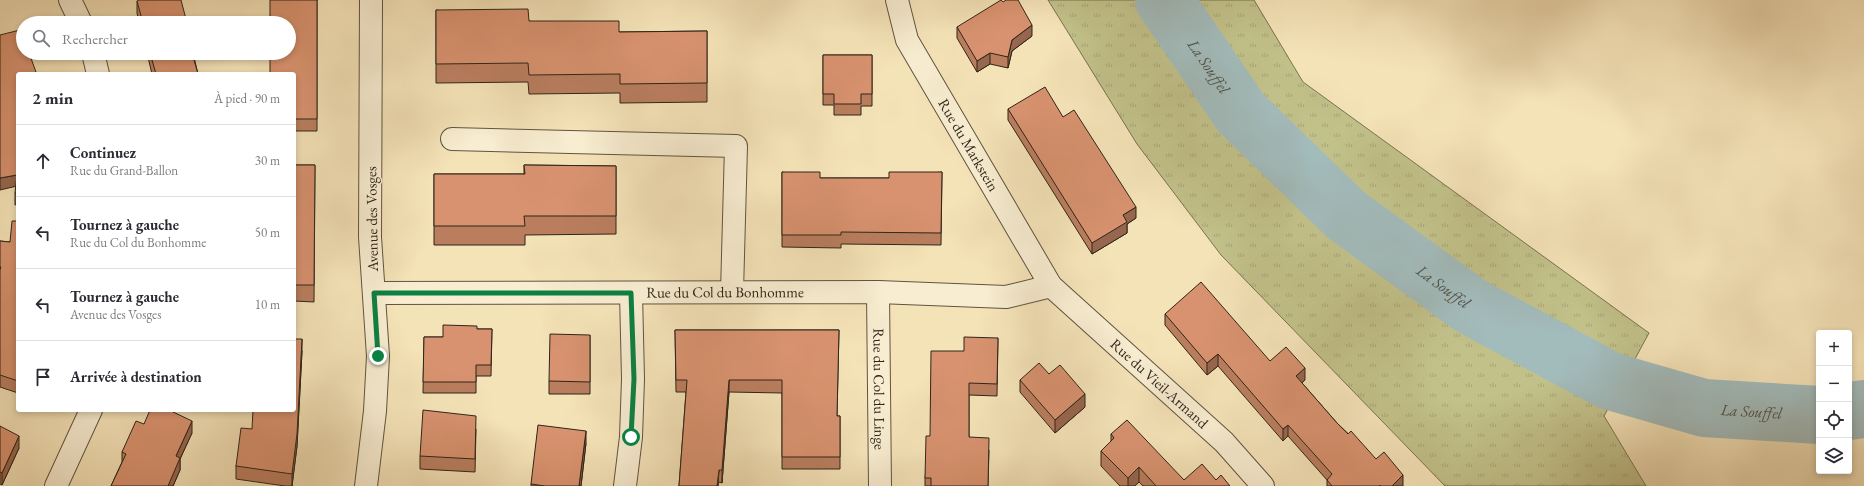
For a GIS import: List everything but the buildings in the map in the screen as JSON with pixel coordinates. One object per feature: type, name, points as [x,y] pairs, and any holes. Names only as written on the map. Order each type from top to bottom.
[{"type":"street","points":[[70,0],[78,16]]},
{"type":"street","name":"Avenue des Vosges","points":[[366,486],[375,411],[378,356],[370,237],[371,0]]},
{"type":"street","name":"Rue du Markstein","points":[[897,0],[907,40],[1051,286]]},
{"type":"street","points":[[95,60],[98,72]]},
{"type":"street","points":[[452,140],[736,146],[732,292]]},
{"type":"street","name":"Rue du Col du Bonhomme","points":[[374,293],[878,292],[1006,297],[1051,286]]},
{"type":"street","name":"Rue du Vieil-Armand","points":[[1051,286],[1224,442],[1263,486]]},
{"type":"street","name":"Rue du Col du Linge","points":[[878,292],[880,486]]},
{"type":"street","points":[[625,486],[631,437],[634,379],[631,293]]},
{"type":"street","points":[[56,486],[90,412]]},
{"type":"green space","points":[[1048,0],[1254,0],[1303,82],[1649,333],[1604,416],[1646,486],[1445,486],[1221,255],[1137,144]]},
{"type":"waterway","name":"La Souffel","points":[[1164,0],[1241,113],[1346,215],[1471,306],[1610,381],[1704,408],[1816,415]]},
{"type":"waterway","name":"La Souffel","points":[[1852,411],[1864,409]]},
{"type":"route","points":[[378,356],[374,293],[631,293],[634,379],[631,437]]}]
